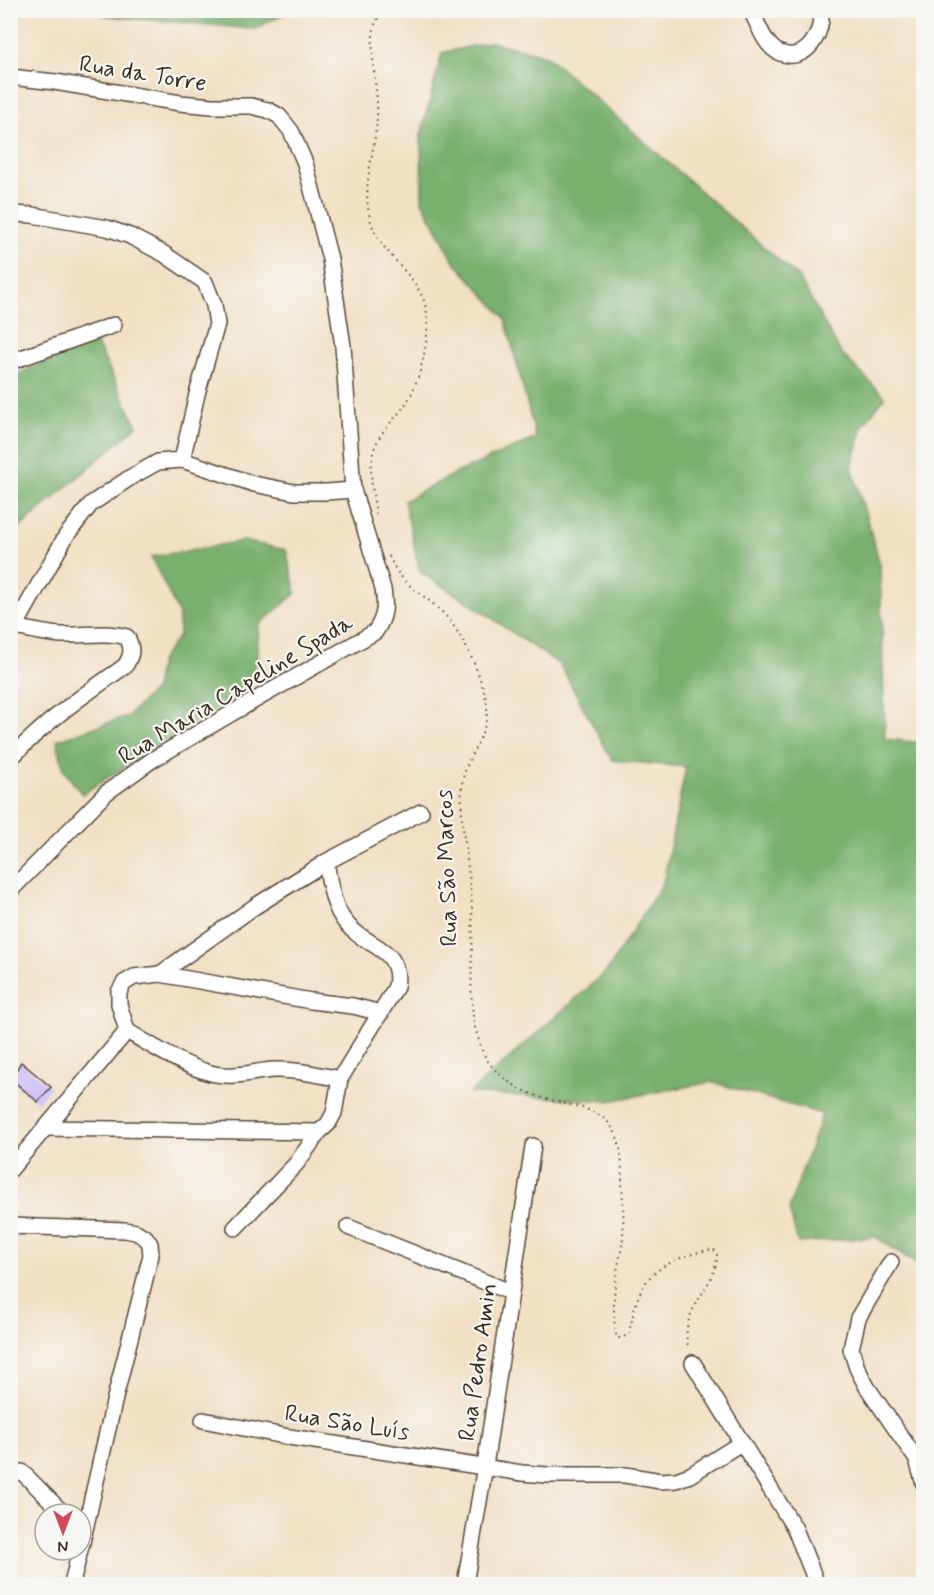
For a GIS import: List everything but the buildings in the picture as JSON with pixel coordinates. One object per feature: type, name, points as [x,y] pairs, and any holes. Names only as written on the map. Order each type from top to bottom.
[{"type":"street","points":[[751,10],[770,46],[780,53],[790,55],[800,53],[811,45],[819,34],[822,18],[820,10]]},
{"type":"street","name":"Rua da Torre","points":[[10,77],[56,82],[180,103],[251,106],[268,110]]},
{"type":"street","name":"Rua Maria Capeline Spada","points":[[10,891],[82,815],[114,787],[152,760],[375,632],[385,614],[383,589],[353,490],[344,356],[330,260],[305,163],[291,131],[279,116],[268,110]]},
{"type":"street","points":[[10,214],[32,215],[107,228],[130,236],[164,254],[205,282],[214,304],[217,324],[197,394],[182,460]]},
{"type":"street","points":[[10,362],[114,325]]},
{"type":"street","points":[[10,759],[62,711],[125,666],[131,656],[132,647],[127,637],[113,633],[62,635],[13,628],[66,536],[91,504],[158,462],[182,460],[254,484],[294,492],[353,490]]},
{"type":"street","points":[[160,974],[254,907],[326,862],[421,812]]},
{"type":"street","points":[[235,1228],[296,1164],[319,1132],[328,1124],[334,1113],[340,1079],[396,987],[398,974],[393,960],[384,950],[358,935],[347,925],[337,910],[326,862]]},
{"type":"street","points":[[340,1079],[295,1070],[274,1070],[237,1075],[215,1074],[194,1067],[127,1031],[119,1004],[119,992],[124,982],[134,977],[160,974],[310,1001],[353,1006],[381,1013]]},
{"type":"street","points":[[10,1170],[127,1031]]},
{"type":"street","points":[[45,1128],[319,1132]]},
{"type":"street","name":"Rua Pedro Amin","points":[[465,1584],[533,1146]]},
{"type":"street","points":[[10,1226],[125,1230],[136,1232],[146,1238],[150,1244],[151,1255],[146,1279],[91,1502]]},
{"type":"street","points":[[348,1227],[510,1292]]},
{"type":"street","points":[[891,1262],[858,1318],[850,1349],[867,1387],[917,1460],[924,1484]]},
{"type":"street","points":[[693,1363],[795,1530],[817,1584]]},
{"type":"street","name":"Rua São Luís","points":[[203,1420],[289,1437],[547,1475],[625,1475],[662,1481],[676,1480],[690,1475],[741,1443]]},
{"type":"street","points":[[22,1472],[52,1502]]},
{"type":"street","points":[[72,1584],[77,1562]]},
{"type":"path","points":[[376,514],[371,469],[373,452],[378,439],[408,400],[426,343],[428,320],[426,302],[418,286],[387,251],[375,230],[369,212],[368,169],[378,110],[375,24],[383,10]]},
{"type":"path","name":"Rua São Marcos","points":[[387,551],[394,568],[406,585],[444,614],[454,628],[467,650],[485,696],[488,712],[485,728],[468,762],[462,784],[472,909],[473,1018],[482,1050],[491,1066],[505,1079],[535,1096],[595,1112],[612,1125],[618,1140],[622,1164],[623,1238],[615,1285],[614,1321],[617,1338],[629,1334],[642,1288],[653,1274],[687,1256],[713,1249],[717,1252],[718,1262],[709,1283],[695,1302],[688,1322],[686,1341],[693,1363]]},
{"type":"green space","points":[[92,11],[289,11],[255,29],[108,16]]},
{"type":"green space","points":[[491,42],[547,56],[799,278],[841,353],[885,397],[863,425],[852,468],[880,564],[885,739],[923,743],[923,1268],[876,1237],[798,1243],[789,1209],[822,1114],[712,1082],[608,1101],[470,1093],[607,971],[663,883],[686,767],[612,760],[560,665],[420,572],[404,501],[454,474],[536,438],[505,318],[454,261],[422,201],[421,135],[442,53]]},
{"type":"green space","points":[[95,340],[137,426],[11,535],[11,377]]},
{"type":"green space","points":[[243,541],[286,550],[296,593],[259,625],[257,662],[238,696],[82,794],[64,771],[57,740],[128,716],[155,689],[160,661],[179,636],[179,614],[151,557]]}]
